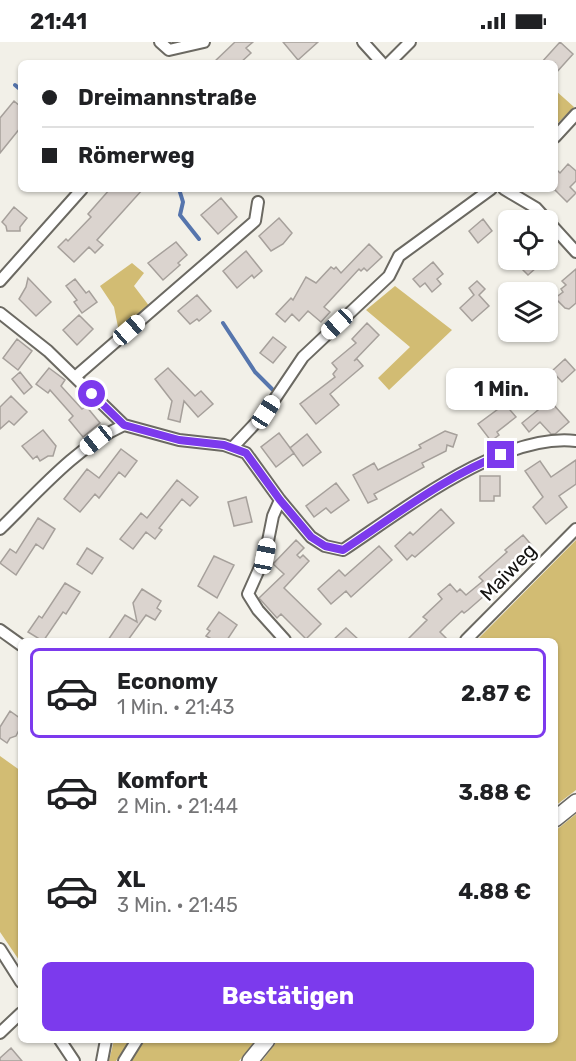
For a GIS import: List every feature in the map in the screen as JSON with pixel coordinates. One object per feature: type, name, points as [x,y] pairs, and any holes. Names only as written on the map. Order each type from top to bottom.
[{"type":"main road","points":[[558,817],[576,802]]},
{"type":"main road","points":[[250,1061],[265,1043]]},
{"type":"street","points":[[160,42],[169,50],[204,42]]},
{"type":"street","points":[[363,42],[379,60]]},
{"type":"street","points":[[392,60],[410,42]]},
{"type":"street","points":[[558,134],[576,114]]},
{"type":"street","points":[[0,281],[79,192]]},
{"type":"street","points":[[233,447],[266,412],[303,357],[389,276],[399,256],[487,192]]},
{"type":"street","points":[[509,192],[536,208],[576,252]]},
{"type":"street","points":[[75,377],[255,221],[258,202]]},
{"type":"street","points":[[0,314],[48,351],[124,425],[179,440],[233,447],[246,453],[280,500],[311,537],[325,546],[343,550],[483,462],[524,447],[562,439],[576,441]]},
{"type":"street","points":[[0,529],[79,454],[106,433],[124,425]]},
{"type":"street","points":[[280,500],[273,516],[265,556],[248,594],[258,610],[283,638]]},
{"type":"street","name":"Maiweg","points":[[468,638],[576,530]]},
{"type":"street","points":[[0,630],[18,643]]},
{"type":"street","points":[[0,949],[18,977]]},
{"type":"street","points":[[0,1034],[18,1016]]},
{"type":"street","points":[[62,1043],[74,1061]]},
{"type":"street","points":[[102,1061],[105,1043]]},
{"type":"street","points":[[124,1061],[135,1043]]},
{"type":"shaded area","points":[[558,93],[574,107],[558,123]]},
{"type":"shaded area","points":[[132,263],[144,273],[134,286],[150,307],[119,332],[114,307],[100,286]]},
{"type":"shaded area","points":[[395,286],[452,330],[389,390],[378,378],[410,347],[366,310]]},
{"type":"shaded area","points":[[576,540],[576,790],[558,804],[558,638],[479,638]]},
{"type":"shaded area","points":[[0,756],[18,769],[18,959],[0,932]]},
{"type":"shaded area","points":[[576,814],[576,1061],[262,1061],[276,1043],[558,1043],[558,829]]},
{"type":"shaded area","points":[[113,1043],[128,1043],[116,1061],[109,1061]]},
{"type":"shaded area","points":[[143,1043],[254,1043],[239,1061],[131,1061]]},
{"type":"building","points":[[235,42],[253,42],[246,48],[251,53],[243,60],[216,60]]},
{"type":"building","points":[[283,42],[318,42],[298,60]]},
{"type":"building","points":[[560,42],[573,54],[558,71],[558,60],[544,60]]},
{"type":"building","points":[[14,101],[18,104],[18,131],[0,153],[0,118]]},
{"type":"building","points":[[568,164],[576,171],[576,181],[570,187],[576,193],[567,202],[557,192],[558,171],[560,173]]},
{"type":"building","points":[[107,192],[140,192],[97,240],[103,245],[95,253],[89,247],[74,262],[58,247],[66,239],[68,241],[91,217],[88,214]]},
{"type":"building","points":[[221,198],[237,217],[218,234],[201,215]]},
{"type":"building","points":[[14,207],[27,218],[20,227],[20,231],[7,231],[2,222]]},
{"type":"building","points":[[279,218],[292,233],[283,244],[271,251],[259,236]]},
{"type":"building","points":[[483,219],[492,231],[478,243],[469,231]]},
{"type":"building","points":[[176,242],[187,255],[178,263],[180,265],[163,280],[148,263]]},
{"type":"building","points":[[369,244],[382,257],[367,271],[364,268],[361,271],[359,269],[324,307],[330,312],[321,322],[308,311],[299,321],[292,314],[285,322],[276,314],[291,298],[293,300],[306,277],[316,283],[331,267],[334,269],[336,267],[341,273]]},
{"type":"building","points":[[246,251],[262,271],[254,278],[252,275],[237,288],[223,271]]},
{"type":"building","points":[[433,262],[443,274],[437,279],[441,284],[432,292],[425,283],[420,287],[413,279]]},
{"type":"building","points":[[576,269],[576,303],[569,309],[558,301],[558,296],[563,292],[561,289],[566,285],[562,281]]},
{"type":"building","points":[[523,270],[534,270],[528,275]]},
{"type":"building","points":[[28,278],[51,302],[36,316],[19,299]]},
{"type":"building","points":[[75,279],[86,293],[89,291],[97,302],[82,313],[74,302],[77,300],[66,286]]},
{"type":"building","points":[[477,281],[485,289],[479,295],[489,306],[472,321],[460,308],[474,295],[469,288]]},
{"type":"building","points":[[197,295],[211,311],[199,321],[197,319],[190,324],[178,311]]},
{"type":"building","points":[[79,315],[93,329],[77,345],[63,330]]},
{"type":"building","points":[[367,323],[379,335],[354,361],[357,359],[363,366],[330,394],[339,405],[316,424],[300,404],[335,377],[333,374],[337,369],[332,363],[356,343],[352,339]]},
{"type":"building","points":[[273,337],[286,347],[273,363],[260,353]]},
{"type":"building","points":[[17,339],[32,351],[18,370],[3,358]]},
{"type":"building","points":[[565,359],[575,370],[562,382],[552,371]]},
{"type":"building","points":[[49,368],[65,380],[61,386],[82,409],[86,406],[100,423],[83,437],[69,420],[73,416],[50,390],[48,393],[36,384]]},
{"type":"building","points":[[168,368],[195,396],[201,391],[213,404],[198,417],[184,401],[180,422],[168,419],[172,401],[155,379]]},
{"type":"building","points":[[20,372],[32,387],[24,394],[12,379]]},
{"type":"building","points":[[11,396],[27,412],[14,425],[9,421],[0,429],[0,407]]},
{"type":"building","points":[[548,402],[552,403],[569,422],[555,434],[551,434],[540,422],[529,432],[522,423]]},
{"type":"building","points":[[505,404],[516,417],[497,432],[499,435],[491,441],[478,424]]},
{"type":"building","points":[[43,430],[56,446],[53,456],[40,461],[37,456],[33,459],[22,446]]},
{"type":"building","points":[[445,431],[457,435],[453,447],[447,445],[446,451],[422,463],[424,467],[374,494],[377,499],[368,503],[353,475],[374,463],[378,470],[421,448],[419,445]]},
{"type":"building","points":[[279,433],[294,453],[276,467],[261,447]]},
{"type":"building","points":[[307,434],[321,452],[303,466],[290,448]]},
{"type":"building","points":[[121,449],[137,461],[125,477],[119,472],[99,498],[95,494],[80,512],[64,499],[87,469],[99,478]]},
{"type":"building","points":[[576,460],[576,484],[559,496],[567,507],[546,524],[533,507],[543,497],[525,471],[540,461],[551,477]]},
{"type":"building","points":[[480,476],[500,476],[500,496],[494,496],[494,501],[480,501]]},
{"type":"building","points":[[177,480],[198,497],[190,506],[182,499],[159,528],[162,530],[155,539],[146,532],[133,549],[120,539],[141,513],[147,518]]},
{"type":"building","points":[[336,483],[349,500],[331,513],[326,508],[314,517],[306,506]]},
{"type":"building","points":[[246,497],[252,522],[234,526],[228,502]]},
{"type":"building","points":[[441,509],[454,523],[415,557],[412,555],[407,560],[395,546],[410,532],[413,535]]},
{"type":"building","points":[[38,518],[55,529],[43,549],[36,544],[16,575],[0,563],[10,549],[16,553]]},
{"type":"building","points":[[523,535],[534,548],[506,573],[508,575],[468,610],[464,613],[462,611],[440,632],[446,638],[409,638],[427,620],[423,617],[442,599],[438,594],[450,584],[457,592],[460,589],[466,595],[483,581],[479,577],[507,552],[505,550]]},
{"type":"building","points":[[296,540],[304,548],[297,555],[300,558],[303,555],[309,561],[284,588],[321,624],[307,638],[281,614],[277,618],[259,598],[284,574],[273,564]]},
{"type":"building","points":[[379,546],[392,560],[351,597],[346,591],[331,604],[318,589],[339,570],[345,576]]},
{"type":"building","points":[[87,548],[103,558],[92,574],[77,564]]},
{"type":"building","points":[[214,556],[234,565],[217,598],[198,586]]},
{"type":"building","points":[[65,583],[80,592],[66,614],[63,612],[45,638],[38,638],[28,632],[39,616],[42,618]]},
{"type":"building","points":[[142,589],[161,601],[157,608],[161,611],[155,620],[146,615],[129,638],[109,638],[125,615],[137,622],[133,603]]},
{"type":"building","points":[[219,612],[237,625],[228,638],[210,638],[206,636],[210,631],[207,629]]},
{"type":"building","points":[[346,628],[357,638],[335,638]]},
{"type":"building","points":[[10,711],[18,717],[18,732],[7,743],[0,738],[0,727]]},
{"type":"building","points":[[11,1048],[22,1061],[0,1061],[0,1058]]},
{"type":"waterway","points":[[180,192],[183,202],[180,215],[199,239]]},
{"type":"waterway","points":[[223,323],[255,372],[272,389]]},
{"type":"route","points":[[92,394],[124,425],[179,440],[233,447],[246,453],[280,500],[311,537],[325,546],[343,550],[418,501],[483,462],[501,455]]}]
